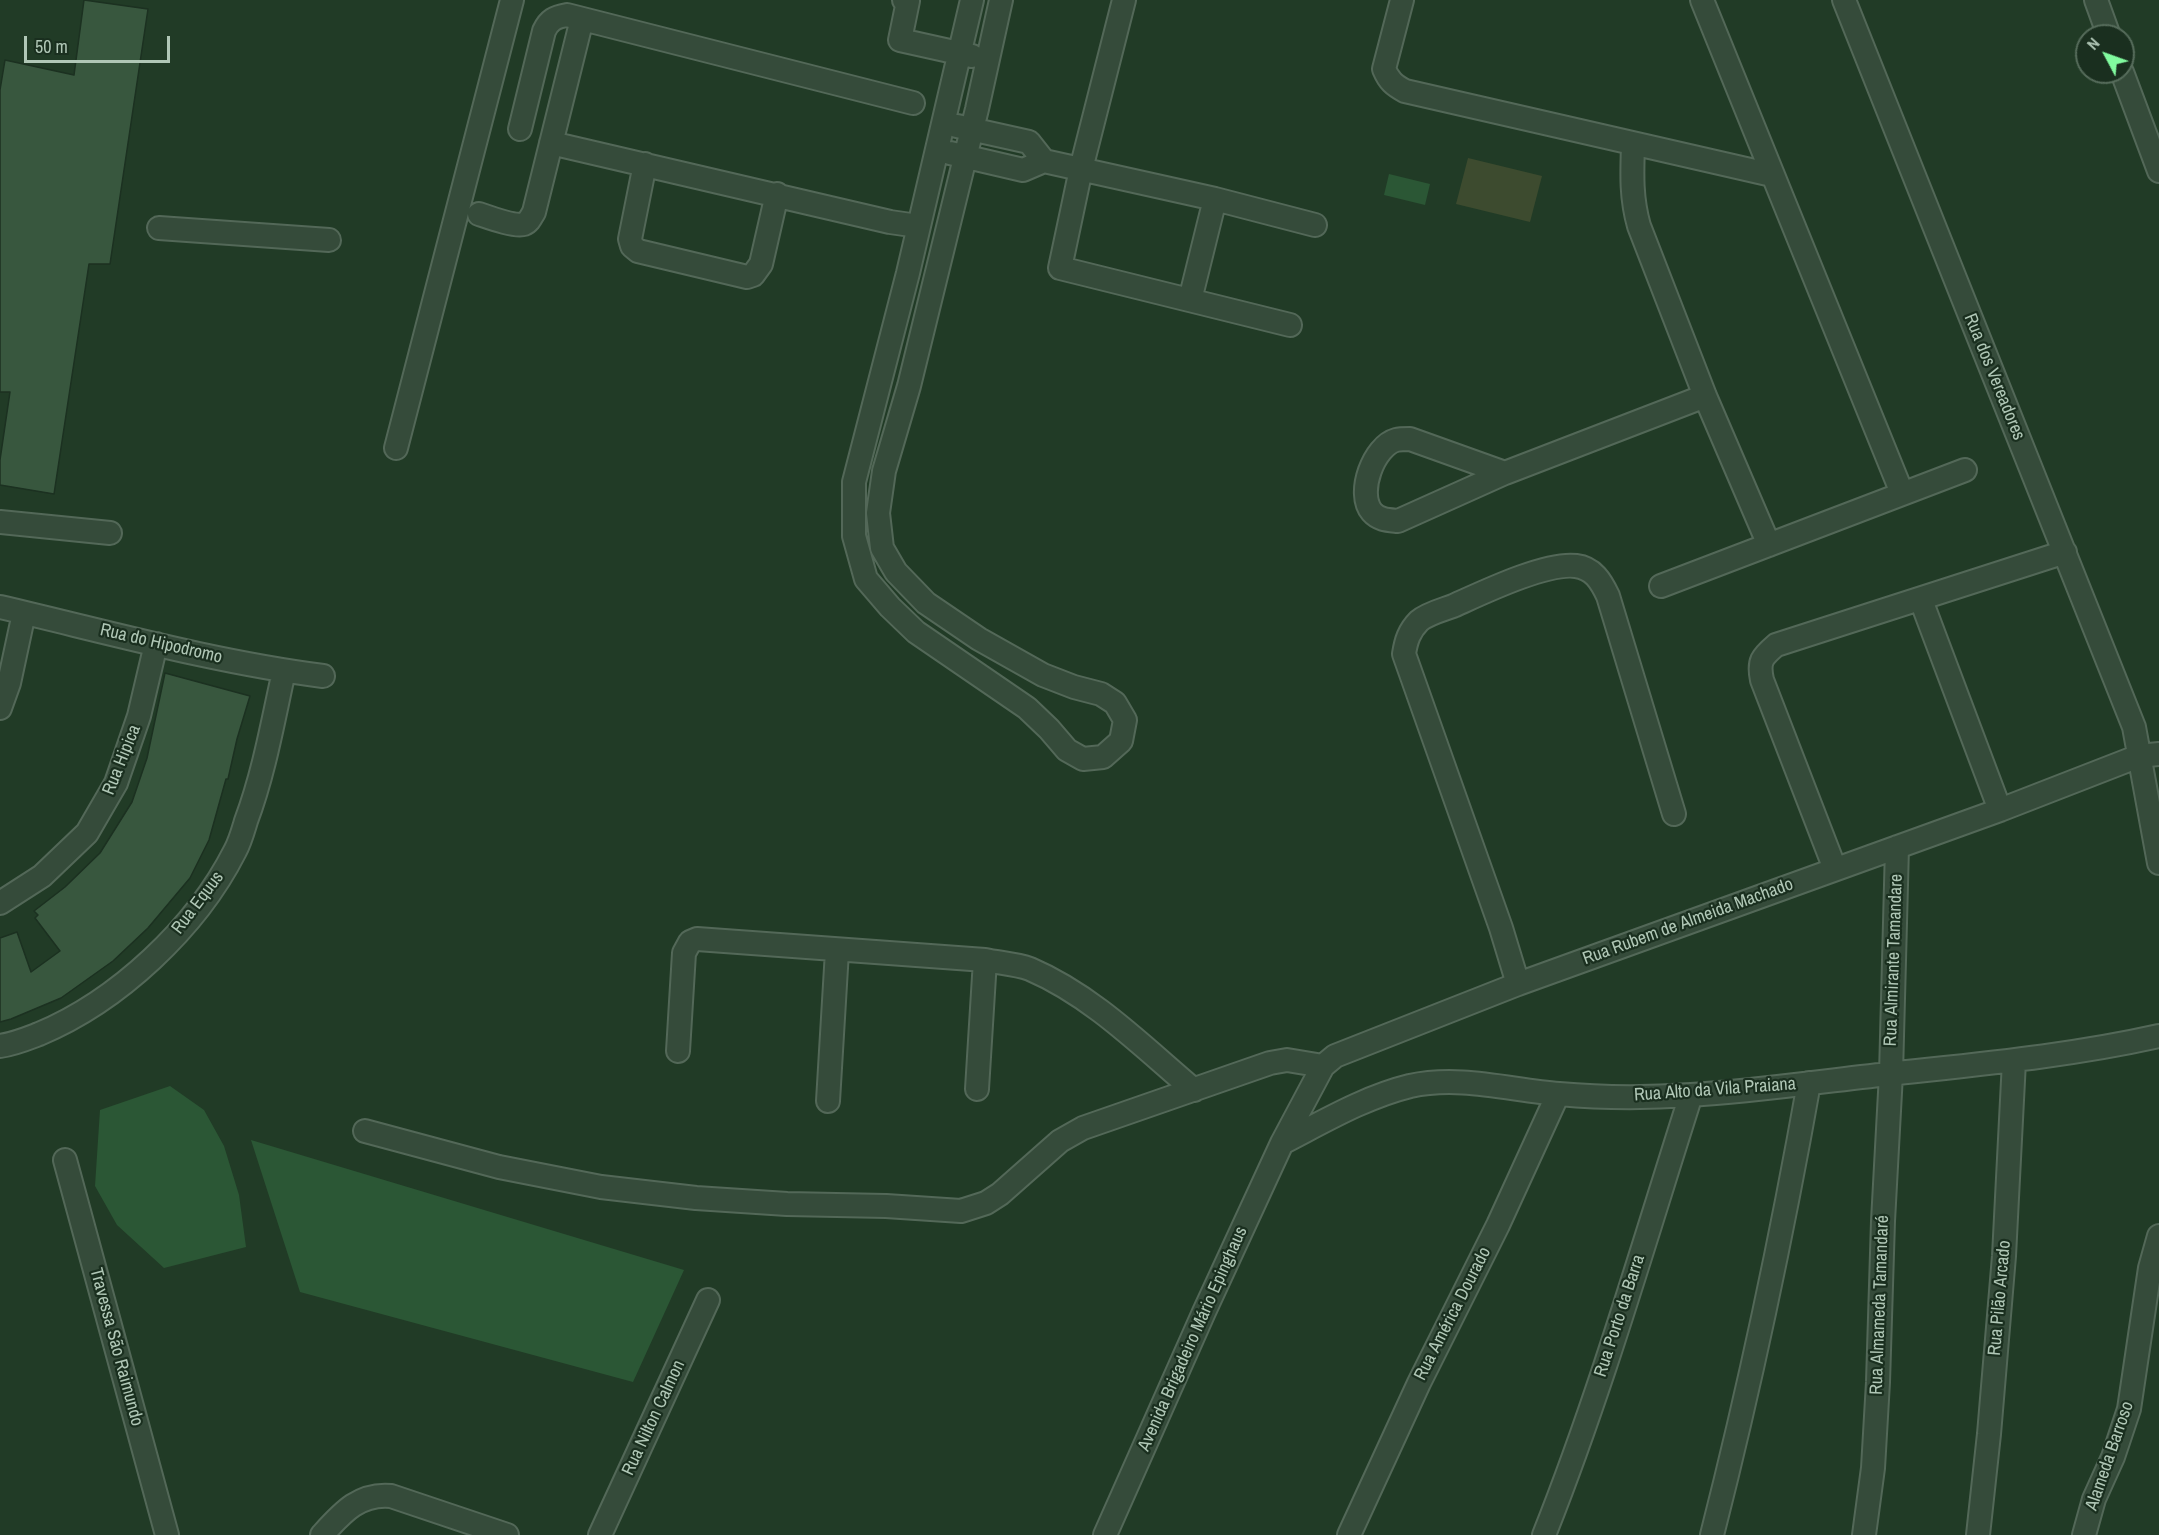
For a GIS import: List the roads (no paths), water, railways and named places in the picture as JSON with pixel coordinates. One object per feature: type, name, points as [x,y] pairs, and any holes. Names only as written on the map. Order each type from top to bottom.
[{"type":"street","points":[[396,448],[512,0]]},
{"type":"street","points":[[904,0],[908,1],[900,40],[988,60]]},
{"type":"street","points":[[972,0],[854,482],[854,536],[866,579],[916,632],[1027,708],[1067,750],[1083,759],[1103,757],[1122,741],[1125,720],[1115,703],[1101,694],[1043,675],[979,639],[926,603],[896,572],[882,548],[878,513],[884,471],[909,386],[1001,0]]},
{"type":"street","points":[[1124,0],[1081,169],[1060,267],[1290,325]]},
{"type":"street","points":[[1401,0],[1384,69],[1394,85],[1405,91],[1772,175]]},
{"type":"street","name":"Rua dos Vereadores","points":[[1844,0],[2134,727],[2149,755],[2159,863]]},
{"type":"street","points":[[2096,0],[2105,24]]},
{"type":"street","points":[[1697,1],[1772,175],[1902,494]]},
{"type":"street","points":[[520,129],[548,24],[558,16],[567,15],[913,103]]},
{"type":"street","points":[[479,214],[517,225],[530,220],[534,212],[582,19]]},
{"type":"street","points":[[2126,84],[2159,171]]},
{"type":"street","points":[[943,123],[1029,142],[1044,161]]},
{"type":"street","points":[[551,143],[890,222],[918,226]]},
{"type":"street","points":[[1634,145],[1631,185],[1633,206],[1705,396],[1769,545]]},
{"type":"street","points":[[937,150],[1023,170],[1044,161],[1315,225]]},
{"type":"street","points":[[645,164],[630,239],[632,246],[638,251],[747,277],[753,275],[761,264],[777,194]]},
{"type":"street","points":[[1190,300],[1215,200]]},
{"type":"street","points":[[159,228],[329,240]]},
{"type":"street","points":[[1505,473],[1410,439],[1395,440],[1387,446],[1370,469],[1365,486],[1366,502],[1372,512],[1382,519],[1398,521],[1505,473],[1705,396]]},
{"type":"street","points":[[1661,586],[1965,470]]},
{"type":"street","points":[[0,522],[110,533]]},
{"type":"street","points":[[1835,869],[1762,680],[1759,667],[1764,655],[1776,645],[2065,552]]},
{"type":"street","points":[[1518,984],[1501,928],[1404,654],[1406,639],[1421,619],[1506,583],[1554,567],[1575,566],[1593,573],[1600,580],[1608,596],[1674,814]]},
{"type":"street","points":[[1921,600],[2000,810]]},
{"type":"street","name":"Rua do Hipodromo","points":[[0,607],[156,644],[284,671],[323,676]]},
{"type":"street","points":[[0,708],[9,684],[24,613]]},
{"type":"street","name":"Rua Hipica","points":[[0,903],[42,876],[87,833],[117,783],[139,716],[156,644]]},
{"type":"street","name":"Rua Equus","points":[[0,1046],[14,1044],[66,1023],[117,989],[168,943],[204,900],[236,850],[254,801],[284,671]]},
{"type":"street","name":"Rua Rubem de Almeida Machado","points":[[1323,1066],[1335,1056],[1518,984],[2149,755]]},
{"type":"street","name":"Rua Almirante Tamandare","points":[[1891,1074],[1898,846]]},
{"type":"street","points":[[678,1051],[684,952],[690,942],[697,939],[984,960],[1028,968],[1079,996],[1114,1022],[1194,1090]]},
{"type":"street","points":[[828,1101],[837,951]]},
{"type":"street","points":[[977,1089],[984,960]]},
{"type":"street","name":"Rua Alto da Vila Praiana","points":[[1282,1143],[1373,1098],[1411,1086],[1433,1083],[1484,1084],[1558,1094],[1623,1097],[1690,1095],[2014,1061],[2110,1047],[2159,1036]]},
{"type":"street","points":[[365,1131],[498,1167],[601,1187],[696,1198],[961,1211],[986,1203],[1000,1194],[1060,1141],[1083,1128],[1270,1063],[1287,1060],[1323,1066],[1282,1143]]},
{"type":"street","name":"Rua Pilão Arcado","points":[[1978,1535],[2003,1268],[2014,1061]]},
{"type":"street","name":"Rua Almameda Tamandaré","points":[[1864,1535],[1872,1468],[1878,1382],[1891,1074]]},
{"type":"street","points":[[1712,1535],[1778,1251],[1809,1083]]},
{"type":"street","name":"Rua América Dourado","points":[[1349,1535],[1419,1383],[1498,1225],[1558,1094]]},
{"type":"street","name":"Rua Porto da Barra","points":[[1544,1535],[1614,1337],[1690,1095]]},
{"type":"street","name":"Avenida Brigadeiro Mário Epinghaus","points":[[1105,1535],[1282,1143]]},
{"type":"street","name":"Travessa São Raimundo","points":[[65,1160],[167,1535]]},
{"type":"street","name":"Alameda Barroso","points":[[2084,1535],[2094,1499],[2113,1457],[2129,1409],[2150,1268],[2159,1236]]},
{"type":"street","name":"Rua Nilton Calmon","points":[[600,1535],[708,1300]]},
{"type":"street","points":[[322,1535],[348,1507],[364,1498],[379,1495],[391,1496],[507,1535]]}]
